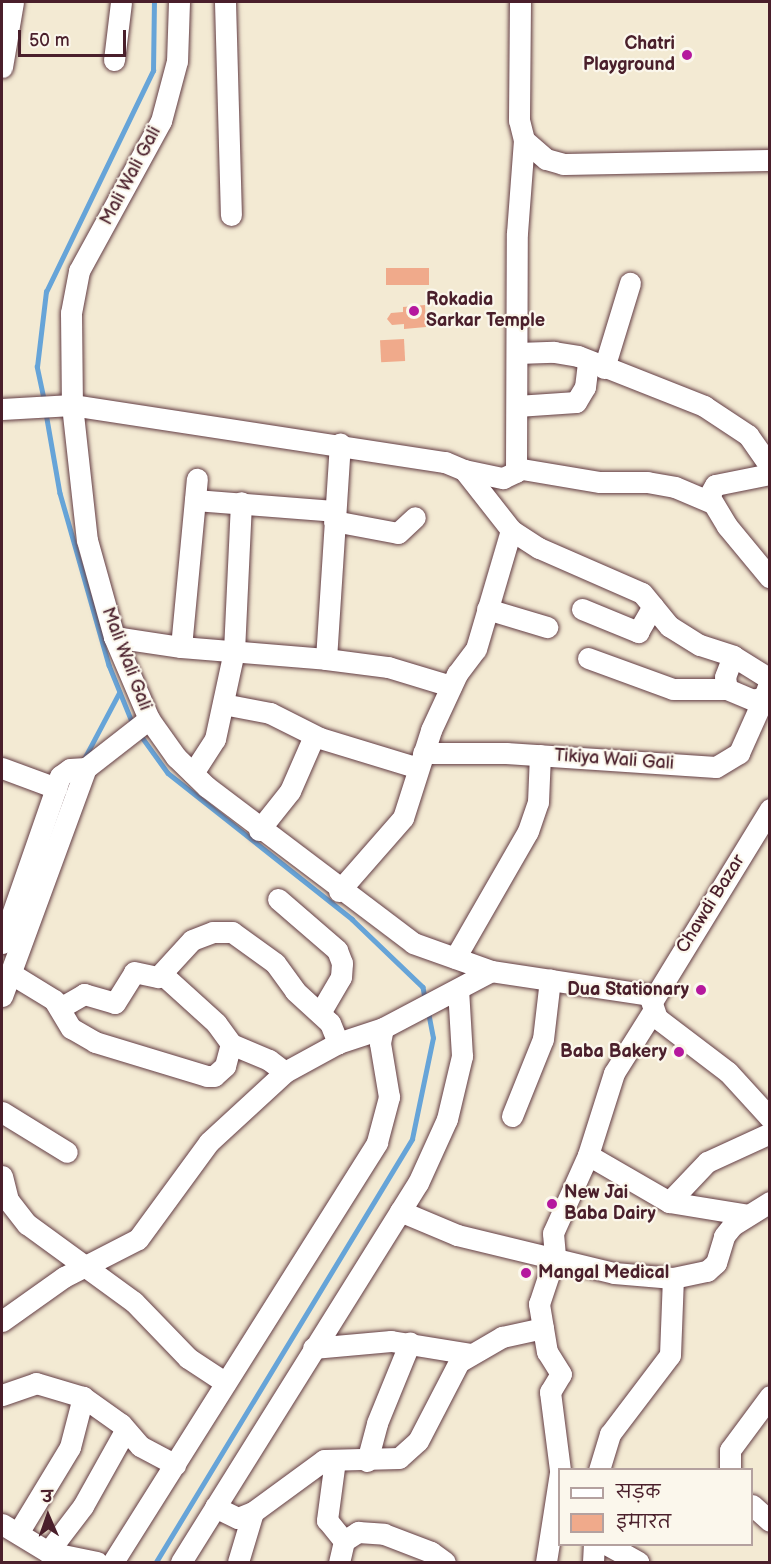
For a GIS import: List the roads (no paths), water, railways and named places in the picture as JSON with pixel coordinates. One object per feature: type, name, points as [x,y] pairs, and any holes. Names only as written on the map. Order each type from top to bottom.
[{"type":"street","points":[[2,67],[13,2]]},
{"type":"street","points":[[114,60],[121,2]]},
{"type":"street","name":"Mali Wali Gali","points":[[179,2],[177,61],[161,121],[79,271],[72,313],[72,405],[87,540],[114,637],[144,723],[193,773],[259,830],[412,943],[491,970],[642,992],[653,1005],[728,1072],[770,1118]]},
{"type":"street","points":[[225,2],[231,215]]},
{"type":"street","points":[[2,410],[72,405],[340,443],[430,458],[464,470],[503,478],[511,477],[516,468],[517,233],[524,140],[519,120],[520,2]]},
{"type":"street","points":[[524,140],[546,159],[563,164],[770,160]]},
{"type":"street","points":[[517,406],[576,402],[596,365],[630,283]]},
{"type":"street","points":[[517,353],[554,352],[596,365],[704,406],[748,435],[770,466]]},
{"type":"street","points":[[326,659],[340,443]]},
{"type":"street","points":[[516,468],[600,482],[647,482],[675,487],[711,502],[770,578]]},
{"type":"street","points":[[464,470],[511,530],[539,548],[642,593],[669,626],[700,645],[733,656],[768,686],[753,700],[727,689],[673,689],[588,658]]},
{"type":"street","points":[[711,502],[715,485],[770,474]]},
{"type":"street","points":[[182,647],[196,489],[241,502],[334,516],[398,533],[415,517]]},
{"type":"street","points":[[193,773],[215,739],[234,651],[241,502]]},
{"type":"street","points":[[339,891],[403,818],[421,761],[451,686],[476,649],[511,530]]},
{"type":"street","points":[[582,609],[638,632],[652,606]]},
{"type":"street","points":[[487,609],[547,627]]},
{"type":"street","points":[[114,637],[182,647],[326,659],[388,667],[451,686]]},
{"type":"street","points":[[727,689],[725,677],[733,656]]},
{"type":"street","name":"Tikiya Wali Gali","points":[[223,704],[270,713],[314,736],[421,761],[540,755],[716,767],[739,753],[768,686]]},
{"type":"street","points":[[2,996],[10,973],[20,923],[60,776],[79,769],[144,723]]},
{"type":"street","points":[[259,830],[290,791],[314,736]]},
{"type":"street","points":[[455,958],[528,831],[538,802],[540,755]]},
{"type":"street","points":[[2,768],[56,788]]},
{"type":"street","points":[[2,943],[20,923],[79,769]]},
{"type":"street","name":"Chawdi Bazar","points":[[563,1468],[550,1392],[561,1374],[547,1352],[539,1304],[555,1256],[553,1233],[588,1155],[614,1073],[770,809]]},
{"type":"street","points":[[278,899],[337,950],[342,963],[341,977],[320,1013]]},
{"type":"street","points":[[162,974],[192,940],[213,932],[232,932],[275,963],[295,991],[336,1031],[338,1044]]},
{"type":"street","points":[[2,1321],[82,1266],[126,1248],[138,1239],[209,1142],[285,1072],[338,1044],[411,1015],[491,970]]},
{"type":"street","points":[[60,1008],[84,994],[115,1003],[134,972],[162,974],[216,1023],[231,1044],[269,1060],[285,1072]]},
{"type":"street","points":[[10,973],[60,1008],[71,1028],[81,1036],[207,1076],[214,1076],[225,1066],[231,1044]]},
{"type":"street","points":[[512,1116],[543,1039],[550,979]]},
{"type":"street","points":[[182,1563],[422,1173],[452,1099],[462,1056],[452,993]]},
{"type":"street","points":[[113,1563],[376,1142],[389,1097],[380,1043],[383,1028]]},
{"type":"street","points":[[2,1112],[66,1152]]},
{"type":"street","points":[[669,1202],[707,1162],[770,1133]]},
{"type":"street","points":[[588,1155],[669,1202],[747,1215]]},
{"type":"street","points":[[2,1176],[14,1210],[82,1266],[134,1302],[188,1358],[226,1383]]},
{"type":"street","points":[[400,1211],[457,1234],[555,1256],[614,1273],[673,1278],[707,1271],[716,1263],[724,1236],[747,1215],[770,1202]]},
{"type":"street","points":[[598,1468],[602,1448],[610,1434],[670,1355],[673,1278]]},
{"type":"street","points":[[215,1507],[238,1518],[253,1512],[317,1463],[335,1460],[367,1461],[399,1458],[410,1452],[451,1371],[470,1354],[508,1334],[543,1328]]},
{"type":"street","points":[[314,1348],[411,1342],[470,1354]]},
{"type":"street","points":[[367,1461],[377,1423],[411,1342]]},
{"type":"street","points":[[2,1395],[36,1383],[83,1397],[111,1416],[140,1446],[175,1465]]},
{"type":"street","points":[[717,1468],[730,1460],[770,1396]]},
{"type":"street","points":[[83,1397],[70,1447],[10,1528],[48,1552],[97,1563]]},
{"type":"street","points":[[48,1552],[83,1506],[125,1431]]},
{"type":"street","points":[[335,1460],[327,1520],[344,1541]]},
{"type":"street","points":[[546,1563],[558,1497]]},
{"type":"street","points":[[753,1506],[770,1521]]},
{"type":"street","points":[[238,1563],[253,1512]]},
{"type":"street","points":[[339,1563],[344,1541],[358,1532],[384,1534],[431,1552],[445,1563]]},
{"type":"street","points":[[593,1563],[594,1546]]},
{"type":"street","points":[[608,1546],[638,1563]]},
{"type":"waterway","points":[[44,401],[37,367],[46,292],[153,71],[154,2]]},
{"type":"waterway","points":[[46,413],[60,493],[109,665],[133,724]]},
{"type":"waterway","points":[[84,759],[119,693]]},
{"type":"waterway","points":[[139,733],[168,773],[352,919],[423,987],[425,998]]},
{"type":"waterway","points":[[156,1562],[412,1139],[433,1038],[428,1012]]},
{"type":"place","name":"Chatri Playground","points":[[687,55]]},
{"type":"place","name":"Rokadia Sarkar Temple","points":[[414,311]]},
{"type":"place","name":"Dua Stationary","points":[[701,990]]},
{"type":"place","name":"Baba Bakery","points":[[679,1052]]},
{"type":"place","name":"New Jai Baba Dairy","points":[[552,1204]]},
{"type":"place","name":"Mangal Medical","points":[[526,1273]]}]
